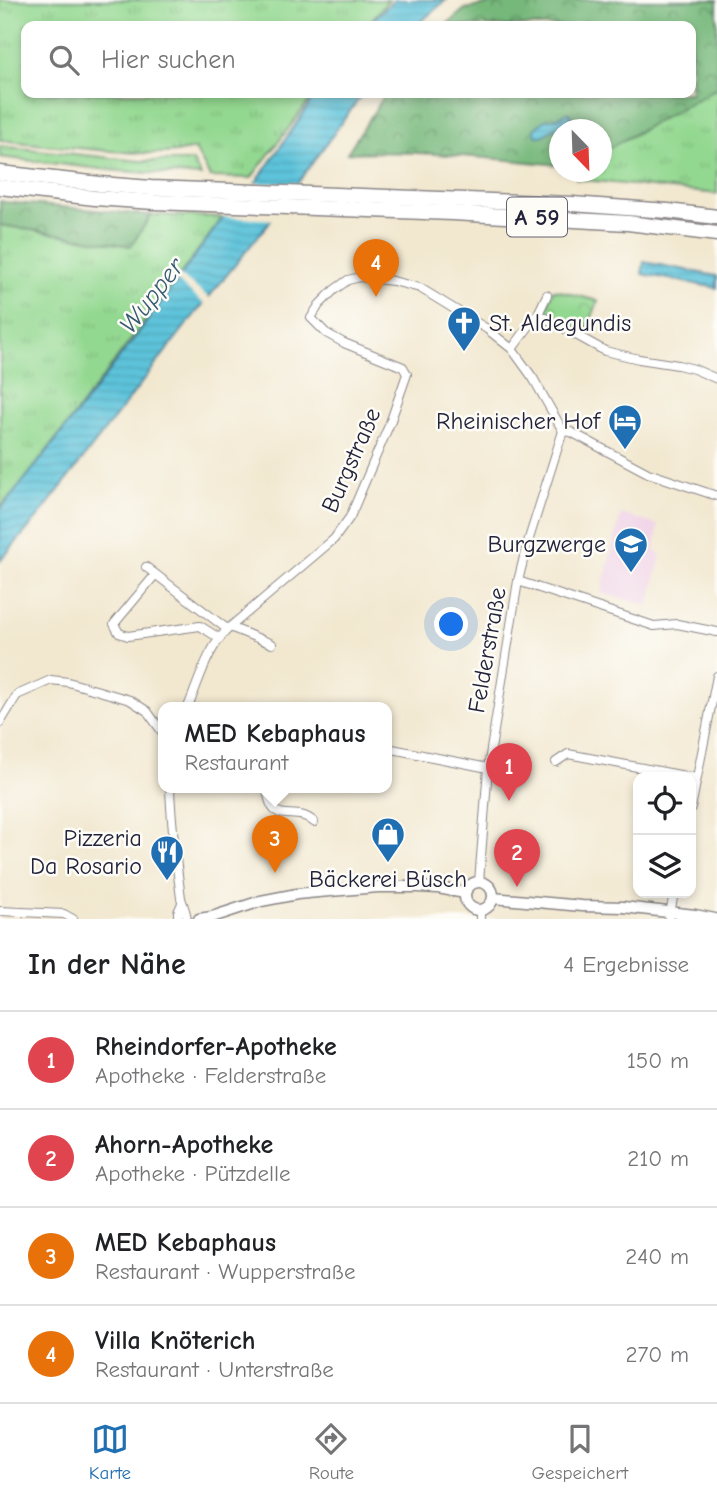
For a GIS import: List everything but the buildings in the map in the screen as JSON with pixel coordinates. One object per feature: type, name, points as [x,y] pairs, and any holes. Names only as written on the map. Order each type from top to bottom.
[{"type":"highway","name":"A 59","points":[[0,173],[100,184],[153,195],[356,211],[603,221],[717,234]]},
{"type":"highway","name":"A 59","points":[[0,187],[94,198],[153,195],[366,196],[572,204],[717,217]]},
{"type":"street","name":"Burgstraße","points":[[190,702],[219,638],[334,539],[350,517],[390,423],[407,373],[402,367],[326,333],[311,318],[318,305],[348,280],[360,277],[393,281],[419,288],[487,329],[512,349]]},
{"type":"street","points":[[547,295],[538,314],[512,349],[533,378],[563,431],[571,432],[649,473],[717,496]]},
{"type":"street","points":[[538,314],[605,351],[678,365],[717,379]]},
{"type":"street","name":"Felderstraße","points":[[479,882],[488,768],[519,581],[527,545],[563,431]]},
{"type":"street","points":[[146,567],[228,628],[272,644]]},
{"type":"street","points":[[155,575],[114,624],[120,633],[128,636],[200,626],[219,638]]},
{"type":"street","points":[[519,581],[654,626],[677,624],[717,632]]},
{"type":"street","points":[[696,778],[717,676]]},
{"type":"street","points":[[0,723],[17,695],[49,680],[68,682],[130,700],[147,711],[158,726]]},
{"type":"street","points":[[392,749],[488,768]]},
{"type":"street","points":[[556,762],[568,754],[664,772]]},
{"type":"street","points":[[171,793],[182,903],[187,919]]},
{"type":"street","points":[[267,793],[271,807],[278,813],[309,818],[314,822]]},
{"type":"street","points":[[479,882],[486,883],[491,888],[493,898],[480,914],[469,905],[465,893],[471,884],[479,882]]},
{"type":"street","points":[[199,919],[211,918],[261,901],[297,894],[418,887],[465,893]]},
{"type":"street","points":[[493,898],[623,907],[670,916],[715,919]]},
{"type":"street","points":[[670,916],[673,898]]},
{"type":"street","points":[[178,919],[182,903]]},
{"type":"street","points":[[0,911],[64,915],[73,919]]},
{"type":"shaded area","name":"Burgzwerge","points":[[621,514],[658,525],[655,551],[661,555],[649,605],[601,593]]},
{"type":"green space","points":[[0,0],[389,0],[370,21],[21,21],[21,98],[311,98],[251,178],[210,177],[195,149],[171,153],[135,153],[0,140]]},
{"type":"green space","points":[[511,0],[717,0],[717,88],[612,146],[612,119],[549,119],[549,164],[427,154],[347,153],[383,98],[696,98],[696,21],[451,21],[465,9]]},
{"type":"green space","points":[[717,88],[717,194],[604,182],[612,182],[612,146]]},
{"type":"green space","points":[[0,146],[140,161],[193,161],[201,176],[118,171],[0,157]]},
{"type":"green space","points":[[0,201],[151,215],[131,246],[0,225]]},
{"type":"green space","points":[[151,215],[223,217],[79,409],[15,492],[0,507],[0,225],[131,246]]},
{"type":"green space","points":[[553,290],[598,301],[585,336],[545,313]]},
{"type":"water","points":[[394,0],[446,0],[422,21],[372,21]]},
{"type":"water","points":[[314,98],[359,98],[269,223],[38,517],[0,561],[0,510],[137,335],[222,219],[257,181]]},
{"type":"water","points":[[569,113],[572,118],[552,119]]},
{"type":"water","points":[[549,119],[549,132],[536,136],[534,129]]},
{"type":"water","points":[[644,262],[717,276],[717,288],[642,274]]},
{"type":"pier","points":[[250,183],[302,184],[275,220],[220,217]]},
{"type":"pier","points":[[178,274],[212,300],[207,306],[174,279]]},
{"type":"place","name":"Villa Knöterich","points":[[376,297]]},
{"type":"place","name":"St. Aldegundis","points":[[464,353]]},
{"type":"place","name":"Rheinischer Hof","points":[[625,451]]},
{"type":"place","name":"Burgzwerge","points":[[631,574]]},
{"type":"place","name":"Rheindorfer-Apotheke","points":[[509,801]]},
{"type":"place","name":"Bäckerei Büsch","points":[[388,864]]},
{"type":"place","name":"MED Kebaphaus","points":[[275,873]]},
{"type":"place","name":"Pizzeria Da Rosario","points":[[167,882]]},
{"type":"place","name":"Ahorn-Apotheke","points":[[517,887]]},
{"type":"water label","name":"Wupper","points":[[152,296]]}]
